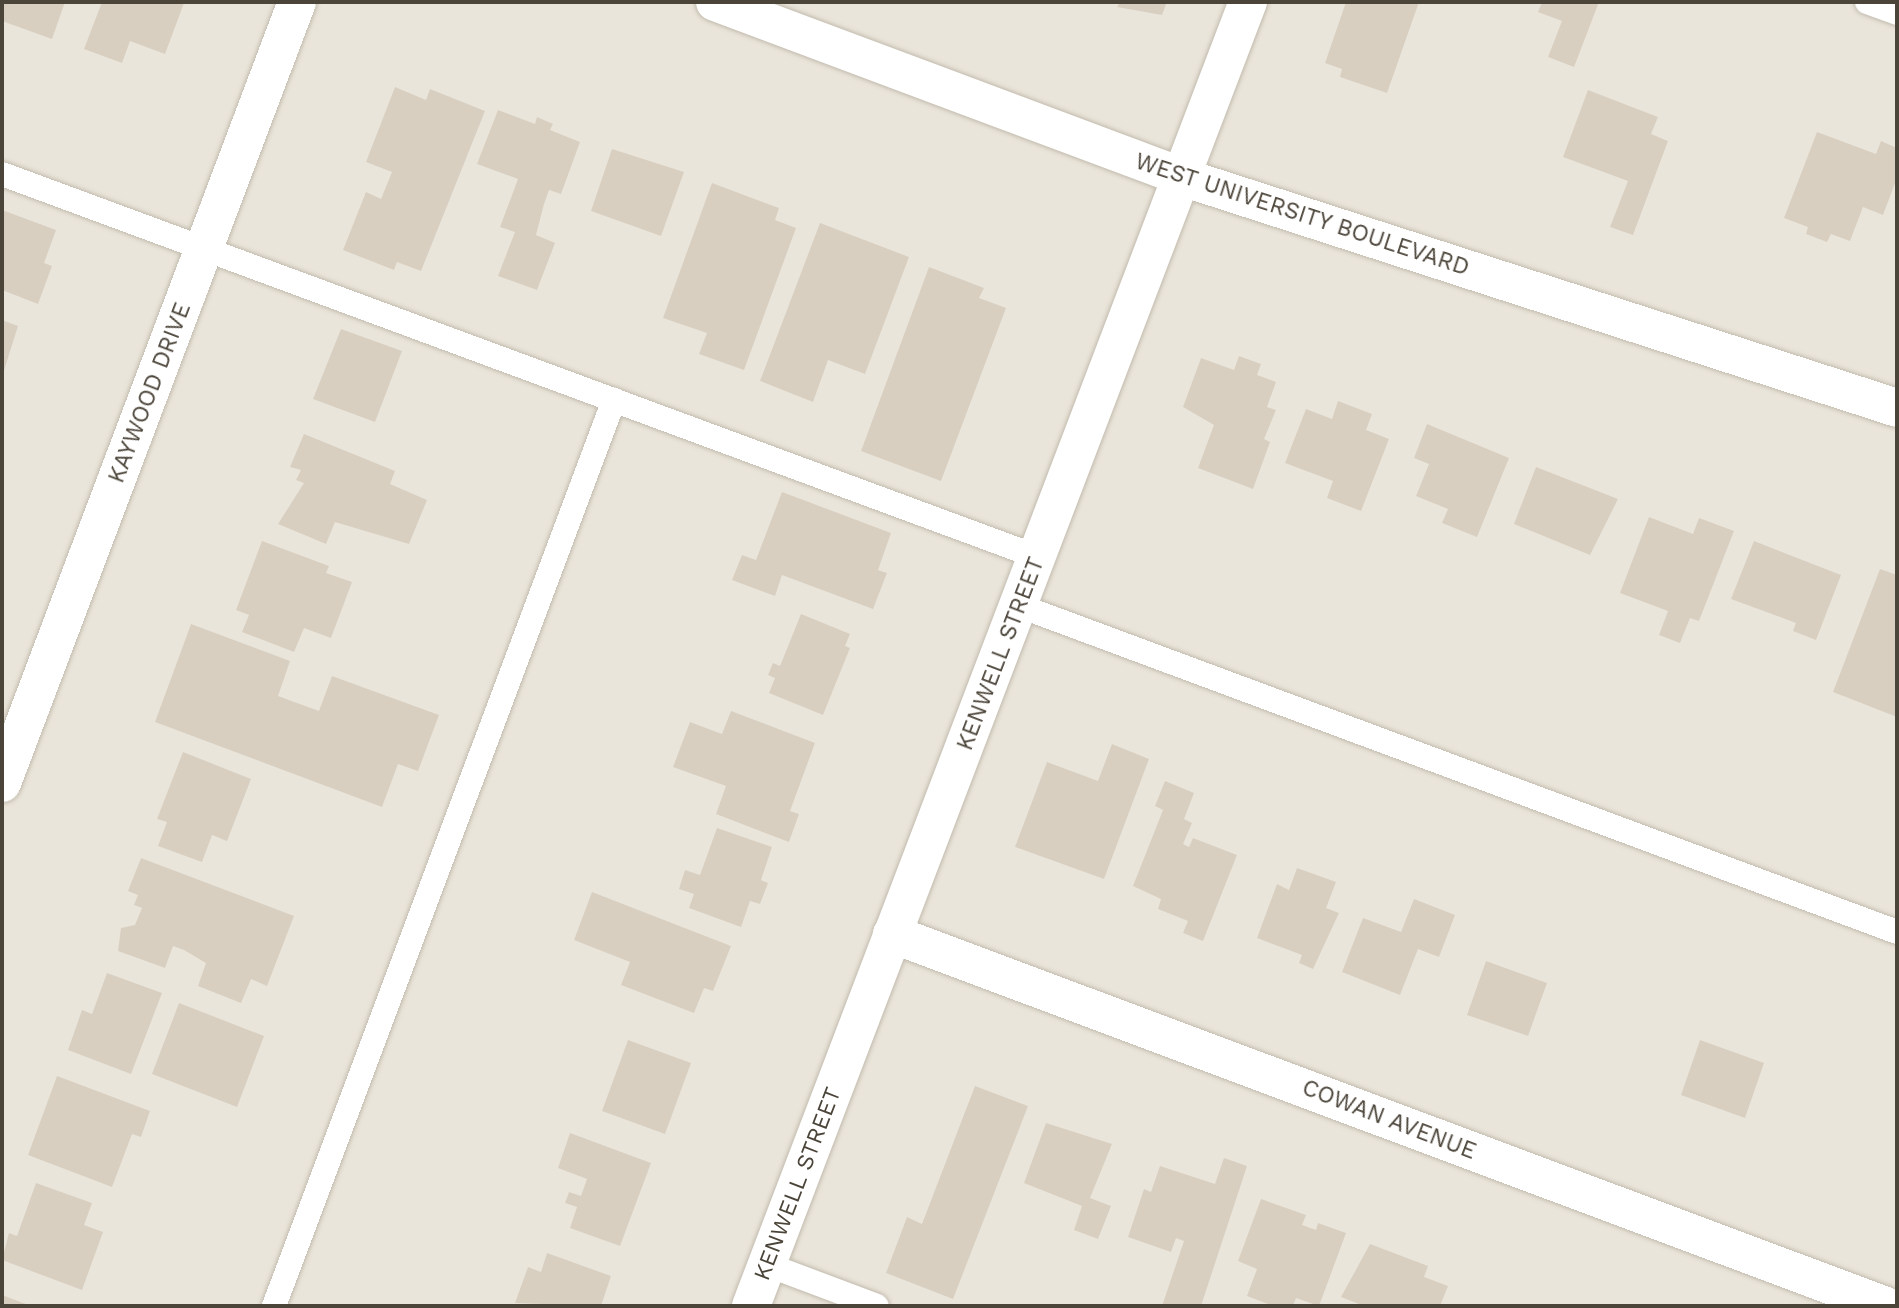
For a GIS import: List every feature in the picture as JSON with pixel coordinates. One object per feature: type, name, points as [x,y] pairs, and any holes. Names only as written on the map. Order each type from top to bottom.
[{"type":"street","name":"KAYWOOD DRIVE","points":[[2,783],[297,2]]},
{"type":"street","name":"WEST UNIVERSITY BOULEVARD","points":[[715,2],[1182,177],[1897,408]]},
{"type":"street","name":"KENWELL STREET","points":[[751,1306],[1248,2]]},
{"type":"street","name":"COWAN AVENUE","points":[[892,934],[1886,1306]]},
{"type":"lane","points":[[1867,2],[1897,13]]},
{"type":"lane","points":[[2,174],[1038,557]]},
{"type":"lane","points":[[274,1306],[614,400]]},
{"type":"lane","points":[[1020,606],[1897,932]]},
{"type":"lane","points":[[768,1265],[877,1306]]},
{"type":"shaded area","points":[[2,2],[1897,2],[1897,1306],[2,1306]]},
{"type":"building","points":[[2,2],[65,2],[52,39],[2,21]]},
{"type":"building","points":[[102,2],[184,3],[165,54],[130,41],[122,63],[84,49]]},
{"type":"building","points":[[1120,2],[1167,2],[1162,15],[1117,7]]},
{"type":"building","points":[[1346,2],[1419,2],[1387,93],[1340,77],[1342,69],[1325,63]]},
{"type":"building","points":[[1542,2],[1599,2],[1574,67],[1548,57],[1562,21],[1538,12]]},
{"type":"building","points":[[395,87],[426,100],[430,89],[485,111],[421,271],[397,262],[394,270],[343,250],[366,192],[381,199],[392,172],[366,162]]},
{"type":"building","points":[[1588,90],[1658,117],[1651,134],[1668,141],[1633,235],[1610,227],[1628,181],[1563,157]]},
{"type":"building","points":[[498,110],[535,124],[537,117],[553,124],[550,130],[580,142],[561,194],[549,190],[544,204],[536,235],[555,243],[537,290],[498,276],[515,232],[500,227],[518,179],[477,164]]},
{"type":"building","points":[[1817,132],[1876,154],[1881,141],[1897,148],[1897,178],[1883,215],[1863,207],[1850,241],[1831,234],[1827,242],[1806,234],[1808,227],[1784,218]]},
{"type":"building","points":[[612,149],[684,172],[661,236],[591,211]]},
{"type":"building","points":[[712,183],[779,208],[775,220],[796,228],[744,370],[699,354],[707,333],[663,318]]},
{"type":"building","points":[[2,210],[56,230],[44,263],[52,266],[38,304],[2,290]]},
{"type":"building","points":[[820,223],[909,257],[865,374],[828,360],[813,402],[760,381]]},
{"type":"building","points":[[929,267],[984,288],[979,298],[1006,308],[941,481],[861,451]]},
{"type":"building","points":[[2,320],[18,326],[2,377]]},
{"type":"building","points":[[341,329],[402,351],[375,422],[313,399]]},
{"type":"building","points":[[1239,356],[1261,364],[1257,375],[1276,382],[1267,407],[1276,410],[1264,439],[1270,442],[1253,489],[1198,468],[1214,425],[1183,407],[1201,358],[1234,370]]},
{"type":"building","points":[[1338,401],[1372,414],[1366,430],[1389,439],[1361,511],[1327,498],[1333,481],[1285,463],[1306,409],[1332,419]]},
{"type":"building","points":[[1427,424],[1509,458],[1477,537],[1442,523],[1448,509],[1416,496],[1429,464],[1414,458]]},
{"type":"building","points":[[304,434],[395,471],[390,484],[427,500],[409,544],[335,522],[326,544],[278,524],[304,483],[296,480],[301,470],[290,467]]},
{"type":"building","points":[[1536,467],[1618,499],[1590,555],[1514,524]]},
{"type":"building","points":[[782,492],[891,533],[878,570],[887,573],[873,609],[782,575],[775,596],[732,580],[742,555],[756,560]]},
{"type":"building","points":[[1649,517],[1693,534],[1699,518],[1734,531],[1699,621],[1690,618],[1680,643],[1659,635],[1668,611],[1620,593]]},
{"type":"building","points":[[262,541],[329,566],[326,573],[352,582],[331,638],[304,628],[294,652],[242,632],[249,615],[236,610]]},
{"type":"building","points":[[1754,541],[1841,575],[1816,640],[1793,631],[1796,623],[1731,599]]},
{"type":"building","points":[[1880,569],[1897,575],[1897,717],[1833,692]]},
{"type":"building","points":[[801,614],[850,634],[845,646],[850,648],[823,715],[769,693],[775,678],[768,675],[773,663],[780,666]]},
{"type":"building","points":[[191,624],[290,661],[278,696],[319,711],[332,676],[439,715],[418,771],[398,764],[382,807],[155,722]]},
{"type":"building","points":[[731,711],[815,743],[790,811],[799,814],[789,842],[716,814],[726,786],[673,767],[690,722],[722,734]]},
{"type":"building","points":[[1112,744],[1149,759],[1104,879],[1015,847],[1047,762],[1098,781]]},
{"type":"building","points":[[183,752],[251,779],[227,841],[212,835],[202,862],[158,846],[167,822],[157,819]]},
{"type":"building","points":[[1165,781],[1194,793],[1184,819],[1192,823],[1183,844],[1189,847],[1193,838],[1237,855],[1203,941],[1183,933],[1188,921],[1158,909],[1161,899],[1133,886],[1163,810],[1155,806]]},
{"type":"building","points":[[717,828],[772,847],[761,880],[768,883],[760,904],[750,901],[741,927],[689,908],[694,894],[679,889],[685,870],[700,875]]},
{"type":"building","points":[[141,858],[294,916],[267,986],[251,979],[241,1003],[198,986],[206,963],[184,950],[173,946],[165,968],[118,951],[121,928],[135,925],[142,908],[134,905],[138,895],[128,891]]},
{"type":"building","points":[[1297,868],[1336,882],[1326,908],[1339,913],[1313,969],[1299,963],[1302,955],[1257,938],[1277,884],[1289,890]]},
{"type":"building","points":[[592,892],[731,946],[713,991],[704,988],[694,1013],[621,985],[630,962],[574,940]]},
{"type":"building","points":[[1414,899],[1455,915],[1439,957],[1418,949],[1400,995],[1342,972],[1363,918],[1401,932]]},
{"type":"building","points":[[1486,961],[1547,983],[1528,1036],[1467,1015]]},
{"type":"building","points":[[107,973],[162,993],[131,1074],[68,1050],[82,1010],[92,1014]]},
{"type":"building","points":[[179,1003],[264,1036],[237,1107],[152,1074]]},
{"type":"building","points":[[628,1040],[691,1063],[665,1134],[602,1111]]},
{"type":"building","points":[[1700,1040],[1764,1063],[1745,1118],[1681,1095]]},
{"type":"building","points":[[57,1076],[150,1111],[141,1137],[132,1134],[112,1187],[28,1155]]},
{"type":"building","points":[[975,1086],[1028,1106],[953,1299],[886,1273],[907,1217],[922,1224]]},
{"type":"building","points":[[1046,1123],[1112,1144],[1090,1198],[1111,1206],[1098,1239],[1074,1230],[1082,1206],[1024,1183]]},
{"type":"building","points":[[570,1133],[651,1163],[620,1246],[570,1228],[577,1207],[565,1203],[569,1192],[581,1196],[587,1179],[558,1168]]},
{"type":"building","points":[[1224,1158],[1247,1166],[1201,1306],[1162,1306],[1184,1241],[1176,1238],[1171,1252],[1128,1237],[1144,1189],[1151,1192],[1160,1166],[1215,1184]]},
{"type":"building","points":[[36,1183],[92,1203],[84,1225],[103,1232],[82,1290],[2,1260],[9,1233],[17,1236]]},
{"type":"building","points":[[1261,1199],[1306,1215],[1302,1225],[1316,1230],[1318,1223],[1346,1233],[1319,1306],[1296,1298],[1293,1306],[1273,1306],[1247,1296],[1257,1269],[1238,1261]]},
{"type":"building","points":[[1370,1244],[1428,1266],[1424,1277],[1448,1286],[1440,1306],[1364,1306],[1341,1297]]},
{"type":"building","points":[[547,1253],[611,1276],[601,1306],[515,1303],[528,1267],[541,1272]]},
{"type":"building","points":[[2,1295],[31,1306],[2,1306]]}]
